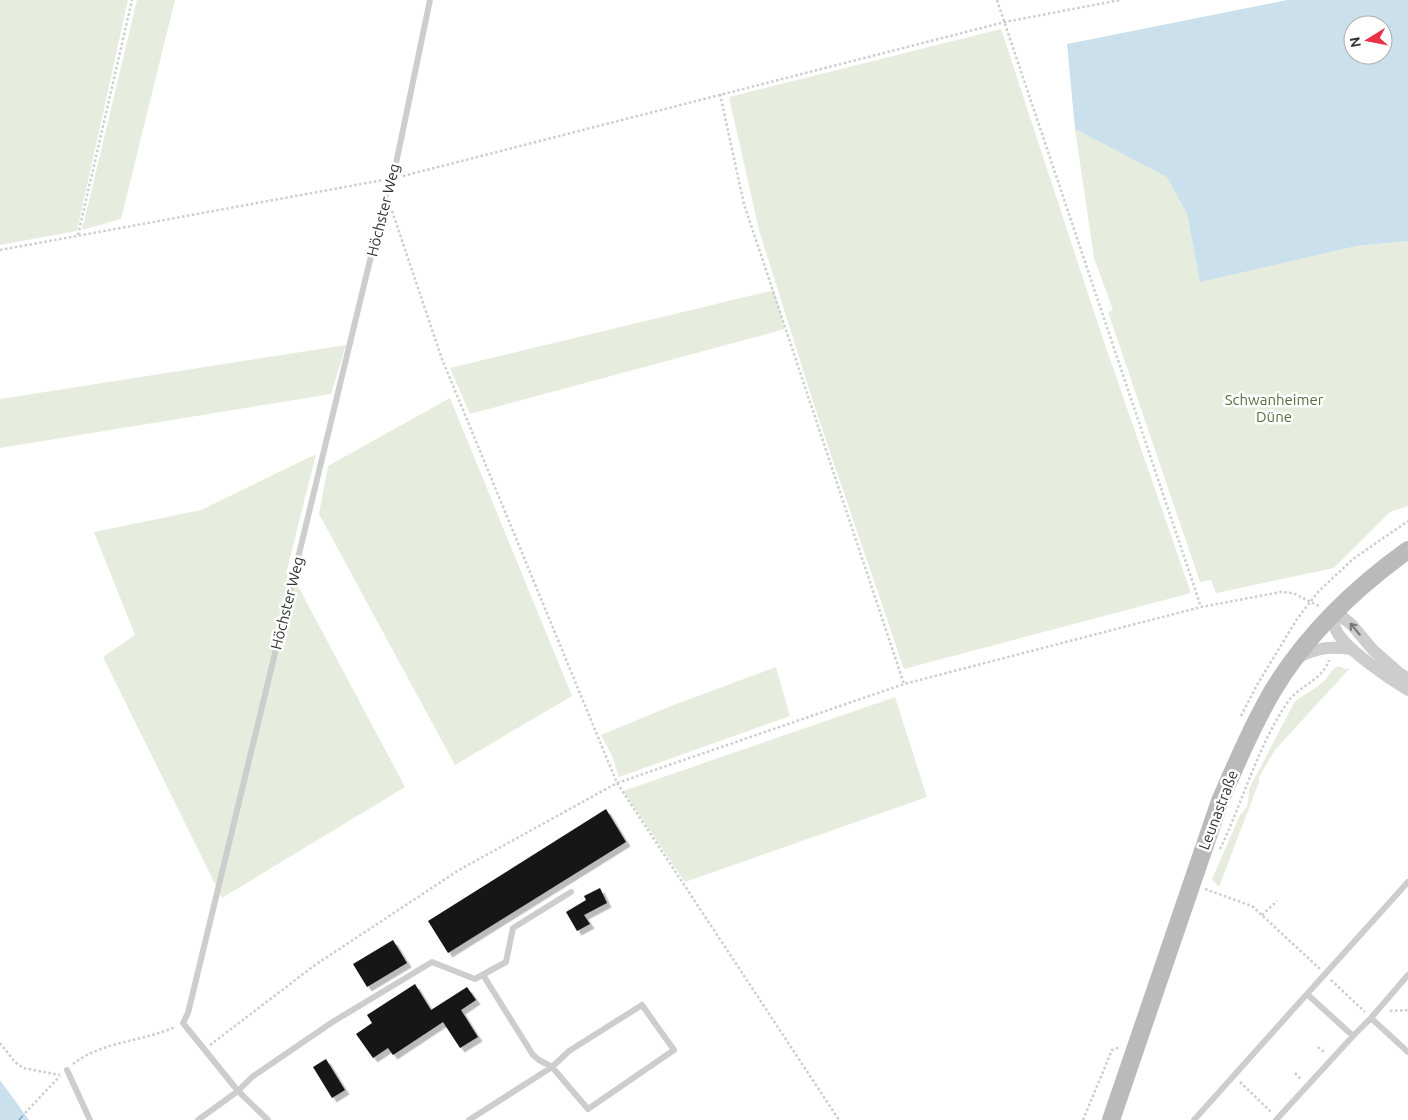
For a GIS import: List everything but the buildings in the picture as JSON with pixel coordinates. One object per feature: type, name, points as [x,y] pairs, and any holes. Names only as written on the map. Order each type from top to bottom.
[{"type":"main road","name":"Leunastraße","points":[[1111,1120],[1220,801],[1255,723],[1273,691],[1295,659],[1333,613],[1363,584],[1408,550]]},
{"type":"street","points":[[1408,679],[1373,650],[1352,625],[1341,616],[1333,613],[1336,631],[1351,649],[1391,680],[1408,690]]},
{"type":"street","points":[[1295,659],[1308,652],[1326,648],[1351,649]]},
{"type":"lane","name":"Höchster Weg","points":[[182,1023],[188,1013],[386,194],[392,178],[430,0]]},
{"type":"lane","points":[[1194,1120],[1408,882]]},
{"type":"lane","points":[[198,1120],[238,1091],[252,1077],[331,1023],[432,962],[475,980],[506,962],[513,928],[572,892]]},
{"type":"lane","points":[[469,1120],[552,1067],[569,1051],[642,1004],[674,1050],[588,1109],[552,1067],[533,1055],[483,975]]},
{"type":"lane","points":[[1277,1119],[1371,1018],[1408,975]]},
{"type":"lane","points":[[1307,994],[1353,1036]]},
{"type":"lane","points":[[1371,1018],[1408,1052]]},
{"type":"lane","points":[[182,1023],[238,1091],[268,1120]]},
{"type":"lane","points":[[64,1073],[90,1120]]},
{"type":"path","points":[[78,235],[132,0]]},
{"type":"path","points":[[997,0],[1201,608]]},
{"type":"path","points":[[0,250],[392,178],[1005,22],[1120,0]]},
{"type":"path","points":[[720,94],[744,204],[904,684]]},
{"type":"path","points":[[386,194],[442,359],[617,783],[839,1120]]},
{"type":"path","points":[[1297,619],[1318,592],[1353,559],[1408,521]]},
{"type":"path","points":[[204,1049],[315,965],[459,870],[617,783],[904,684],[1201,608],[1281,592],[1293,593],[1310,602]]},
{"type":"path","points":[[1217,856],[1231,826],[1250,776],[1287,703],[1322,672],[1329,660]]},
{"type":"path","points":[[1205,883],[1203,889],[1252,906],[1371,1018]]},
{"type":"path","points":[[1262,916],[1276,901]]},
{"type":"path","points":[[25,1113],[75,1062],[88,1054],[161,1033],[182,1023]]},
{"type":"path","points":[[0,1043],[15,1062],[23,1068],[64,1073]]},
{"type":"path","points":[[1083,1120],[1112,1050],[1122,1047]]},
{"type":"path","points":[[1234,1075],[1277,1119]]},
{"type":"green space","points":[[0,0],[128,0],[77,231],[0,245]]},
{"type":"green space","points":[[137,0],[175,0],[121,219],[82,230]]},
{"type":"green space","points":[[1001,29],[1101,333],[1191,593],[904,669],[815,408],[759,230],[729,97]]},
{"type":"green space","name":"Schwanheimer Düne","points":[[1075,129],[1167,176],[1187,214],[1200,281],[1357,246],[1408,241],[1408,506],[1390,512],[1334,568],[1216,593],[1211,580],[1200,582],[1108,312],[1113,310],[1094,258]]},
{"type":"green space","points":[[774,290],[785,329],[470,414],[450,368]]},
{"type":"green space","points":[[346,345],[331,394],[0,448],[0,399]]},
{"type":"green space","points":[[450,398],[572,696],[455,765],[319,514],[328,466]]},
{"type":"green space","points":[[316,454],[286,574],[299,588],[405,787],[222,898],[103,657],[135,635],[94,532],[201,510]]},
{"type":"green space","points":[[1339,666],[1345,669],[1350,668],[1275,750],[1259,777],[1259,782],[1219,887],[1212,879],[1240,815],[1247,806],[1249,789],[1295,701],[1317,687],[1334,668]]},
{"type":"green space","points":[[776,667],[790,716],[619,777],[612,756],[601,735],[671,706]]},
{"type":"green space","points":[[895,697],[927,797],[685,882],[623,791]]},
{"type":"water","points":[[1287,0],[1408,0],[1408,241],[1357,246],[1200,282],[1187,214],[1167,177],[1075,129],[1067,44]]},
{"type":"water","points":[[0,1080],[29,1120],[0,1120]]},
{"type":"ferry route","points":[[19,1120],[25,1113]]}]
